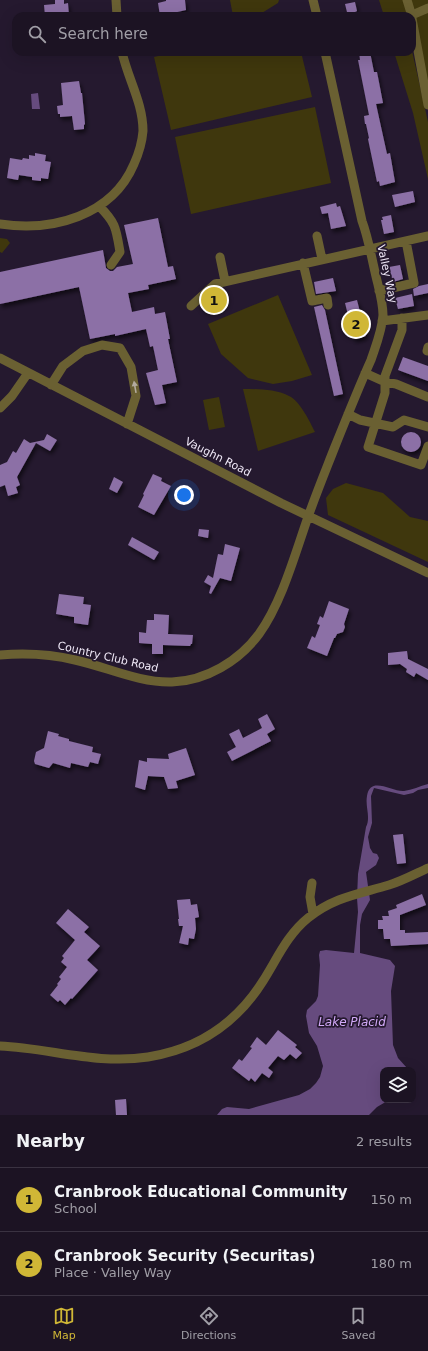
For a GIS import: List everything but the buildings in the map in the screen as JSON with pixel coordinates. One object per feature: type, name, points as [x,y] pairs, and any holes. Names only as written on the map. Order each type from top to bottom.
[{"type":"street","points":[[116,0],[117,12]]},
{"type":"street","points":[[314,0],[316,12]]},
{"type":"street","points":[[407,0],[411,12]]},
{"type":"street","points":[[416,13],[428,8]]},
{"type":"street","points":[[416,38],[428,105]]},
{"type":"street","points":[[0,224],[28,226],[70,220],[99,206],[119,189],[125,181],[132,169],[141,144],[142,120],[140,106],[123,56]]},
{"type":"street","name":"Valley Way","points":[[308,516],[379,338],[382,320],[382,304],[359,209],[326,56]]},
{"type":"street","points":[[99,206],[110,217],[115,226],[120,252],[111,265]]},
{"type":"street","points":[[317,236],[322,259]]},
{"type":"street","points":[[191,306],[215,284],[225,281],[428,236]]},
{"type":"street","points":[[379,291],[414,283],[406,241]]},
{"type":"street","points":[[220,257],[225,281]]},
{"type":"street","points":[[303,263],[312,301],[327,298],[328,305]]},
{"type":"street","points":[[382,320],[428,315]]},
{"type":"street","points":[[402,318],[402,330],[384,376],[385,393],[368,447],[421,465],[428,446]]},
{"type":"street","points":[[51,385],[63,366],[83,351],[102,345],[120,348],[131,367],[136,396],[127,424]]},
{"type":"street","name":"Vaughn Road","points":[[0,358],[308,516],[428,573]]},
{"type":"street","points":[[0,408],[12,396],[28,373]]},
{"type":"street","points":[[365,373],[385,382],[396,384],[428,397]]},
{"type":"street","points":[[348,414],[360,420],[393,427],[404,420],[428,427]]},
{"type":"street","name":"Country Club Road","points":[[0,655],[20,654],[57,657],[75,660],[147,680],[157,681],[184,681],[201,677],[213,672],[222,667],[248,646],[267,622],[290,568],[308,516]]},
{"type":"street","points":[[0,1046],[120,1060],[159,1055],[193,1044],[215,1033],[236,1015],[257,991],[285,943],[313,914],[334,901],[359,892],[403,880],[428,868]]},
{"type":"street","points":[[312,884],[310,897],[313,914]]},
{"type":"shaded area","points":[[230,0],[279,0],[278,3],[263,12],[232,12]]},
{"type":"shaded area","points":[[379,0],[428,0],[428,82],[426,82],[416,12],[415,12],[414,8],[410,12],[383,12]]},
{"type":"shaded area","points":[[302,56],[312,97],[171,130],[154,57]]},
{"type":"shaded area","points":[[395,56],[413,56],[428,122],[428,179],[413,113]]},
{"type":"shaded area","points":[[315,107],[331,183],[191,214],[175,137]]},
{"type":"shaded area","points":[[0,238],[7,239],[10,243],[2,253],[0,252]]},
{"type":"shaded area","points":[[278,295],[312,375],[292,381],[273,384],[248,378],[221,354],[208,324]]},
{"type":"shaded area","points":[[243,389],[260,389],[289,396],[301,407],[315,432],[258,451]]},
{"type":"shaded area","points":[[219,397],[225,427],[209,430],[203,400]]},
{"type":"shaded area","points":[[346,483],[383,493],[410,517],[428,521],[428,562],[328,515],[326,498],[333,489]]},
{"type":"water","points":[[38,93],[40,109],[32,109],[31,94]]},
{"type":"water","name":"Lake Placid","points":[[428,784],[428,788],[404,795],[374,788],[371,796],[372,823],[368,837],[370,848],[379,858],[376,865],[366,872],[370,900],[362,914],[360,925],[360,953],[390,960],[395,966],[391,991],[393,1045],[398,1058],[406,1067],[380,1067],[380,1103],[384,1103],[369,1115],[217,1115],[222,1109],[227,1107],[249,1109],[299,1095],[310,1089],[320,1077],[323,1066],[317,1046],[309,1033],[306,1016],[307,1010],[316,1001],[318,996],[320,951],[326,950],[354,953],[358,912],[358,874],[368,819],[367,796],[372,786],[377,785],[399,791],[410,790]]},
{"type":"place","name":"Cranbrook Educational Community","points":[[214,300]]},
{"type":"place","name":"Cranbrook Security (Securitas)","points":[[356,324]]}]
